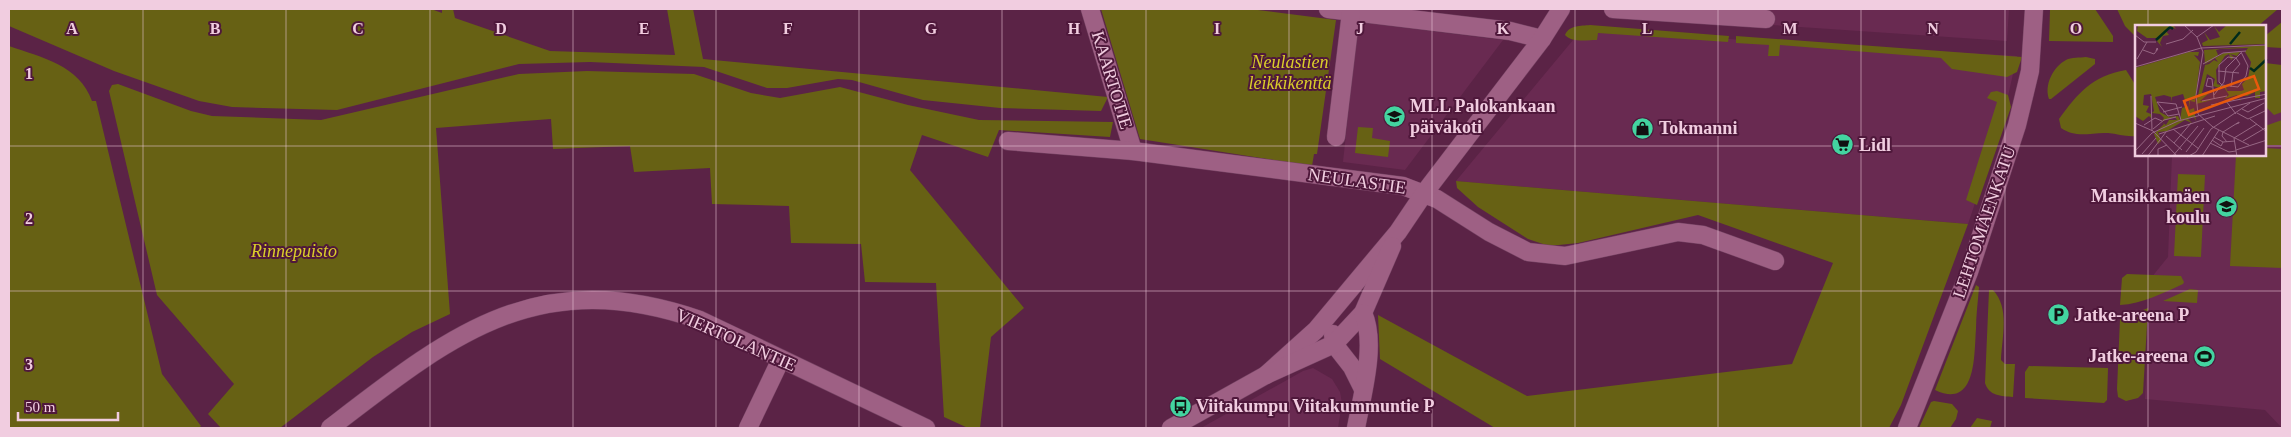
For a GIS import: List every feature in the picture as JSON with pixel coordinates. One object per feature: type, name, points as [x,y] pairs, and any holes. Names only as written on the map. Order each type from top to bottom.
[{"type":"street","name":"KAARTOTIE","points":[[1090,9],[1133,152]]},
{"type":"street","points":[[1328,9],[1516,32],[1542,39]]},
{"type":"street","points":[[1266,375],[1333,310],[1398,232],[1425,192],[1542,39],[1561,9]]},
{"type":"street","points":[[1613,9],[1766,19]]},
{"type":"street","name":"LEHTOMÄENKATU","points":[[1908,428],[1969,272],[2017,125],[2030,71],[2034,9]]},
{"type":"street","points":[[1336,137],[1351,12]]},
{"type":"street","name":"NEULASTIE","points":[[1008,140],[1133,152],[1402,186],[1425,192],[1496,236],[1528,252],[1565,256],[1678,232],[1703,236],[1775,261]]},
{"type":"street","points":[[1171,428],[1266,375],[1334,344],[1363,313],[1398,232]]},
{"type":"street","name":"VIERTOLANTIE","points":[[330,428],[445,344],[492,320],[539,306],[597,300],[670,310],[700,320],[926,428]]},
{"type":"street","points":[[1333,310],[1348,306],[1363,313],[1368,323],[1363,389],[1356,428]]},
{"type":"street","points":[[1333,310],[1334,344],[1352,367],[1363,389]]},
{"type":"street","points":[[748,428],[781,359]]},
{"type":"shaded area","points":[[1753,9],[2009,9],[2007,41],[1772,25],[1762,10]]},
{"type":"shaded area","points":[[1358,22],[1503,40],[1405,170],[1343,162]]},
{"type":"shaded area","points":[[1583,28],[1756,41],[2017,56],[2002,123],[1968,224],[1456,181]]},
{"type":"shaded area","name":"Mansikkamäen koulu","points":[[2266,66],[2282,67],[2282,428],[2265,410],[2145,399],[2151,278],[2168,257],[2172,156],[2266,156]]},
{"type":"shaded area","points":[[1313,368],[1332,379],[1340,392],[1342,403],[1338,428],[1201,428],[1303,371]]},
{"type":"green space","points":[[9,9],[431,9],[442,13],[442,9],[453,9],[455,18],[550,51],[675,55],[667,9],[693,9],[703,59],[1108,97],[1101,111],[1000,108],[923,100],[852,80],[838,79],[787,88],[767,88],[704,67],[590,62],[519,64],[337,110],[232,107],[199,101],[114,71],[9,26]]},
{"type":"green space","name":"Neulastien leikkikenttä","points":[[1101,9],[1250,9],[1336,20],[1317,154],[1314,154],[1312,166],[1140,139]]},
{"type":"green space","points":[[2050,9],[2095,9],[2113,36],[2113,42],[2049,41]]},
{"type":"green space","points":[[2117,9],[2278,9],[2259,25],[2135,25],[2135,36],[2125,26]]},
{"type":"green space","points":[[2282,22],[2282,48],[2266,47],[2266,35]]},
{"type":"green space","points":[[1590,25],[1729,36],[1728,42],[1598,33],[1597,40],[1580,40],[1568,38],[1565,35],[1569,29]]},
{"type":"green space","points":[[1736,36],[2022,57],[2017,72],[2007,77],[1952,69],[1941,58],[1780,45],[1779,56],[1768,56],[1769,45],[1736,43]]},
{"type":"green space","points":[[9,46],[58,64],[78,79],[92,101],[96,101],[162,374],[201,426],[199,428],[9,428]]},
{"type":"green space","points":[[2086,57],[2095,59],[2095,64],[2049,99],[2049,82],[2057,67],[2068,59]]},
{"type":"green space","points":[[2266,63],[2282,65],[2282,112],[2274,115],[2266,107]]},
{"type":"green space","points":[[2126,70],[2135,84],[2135,136],[2108,133],[2078,134],[2061,128],[2059,119],[2073,101],[2095,81]]},
{"type":"green space","name":"Rinnepuisto","points":[[587,71],[694,74],[751,93],[780,98],[840,87],[908,105],[979,120],[1113,122],[1110,137],[999,130],[988,157],[922,135],[910,170],[1024,308],[991,337],[980,428],[968,428],[944,417],[936,283],[865,282],[861,244],[791,243],[789,206],[712,204],[710,168],[634,172],[630,146],[553,149],[551,119],[436,128],[450,314],[412,332],[373,357],[280,428],[221,428],[208,414],[234,384],[157,295],[109,91],[112,85],[118,84],[191,111],[212,116],[321,120],[519,74]]},
{"type":"green space","points":[[1997,91],[2008,95],[2011,107],[1977,205],[1966,200],[1997,102],[1987,98],[1991,92]]},
{"type":"green space","points":[[2282,120],[2282,145],[2266,145],[2266,126]]},
{"type":"green space","points":[[1358,127],[1373,128],[1372,138],[1390,141],[1388,157],[1355,153]]},
{"type":"green space","points":[[2266,148],[2282,149],[2282,268],[2230,266],[2236,156],[2266,156]]},
{"type":"green space","points":[[2178,174],[2205,175],[2201,257],[2174,256]]},
{"type":"green space","points":[[1456,181],[1968,224],[1901,405],[1889,428],[1495,428],[1380,359],[1378,315],[1527,396],[1792,364],[1833,263],[1698,215],[1578,243],[1549,246],[1528,239],[1478,207],[1457,188]]},
{"type":"green space","points":[[2127,274],[2181,276],[2184,282],[2152,298],[2120,305],[2122,278]]},
{"type":"green space","points":[[1976,285],[1979,287],[1975,352],[1970,376],[1966,386],[1959,392],[1949,394],[1935,390]]},
{"type":"green space","points":[[2190,289],[2198,290],[2197,303],[2163,301]]},
{"type":"green space","points":[[1989,290],[1993,290],[2002,305],[2004,323],[2001,360],[2005,364],[2015,364],[2013,397],[1992,393],[1985,383]]},
{"type":"green space","points":[[2148,308],[2143,393],[2138,398],[2126,401],[2118,397],[2117,389],[2120,319]]},
{"type":"green space","points":[[2029,366],[2108,368],[2107,400],[2104,403],[2025,398],[2025,372]]},
{"type":"green space","points":[[1931,402],[1952,404],[1958,411],[1956,419],[1950,428],[1919,428]]},
{"type":"green space","points":[[1977,418],[1992,421],[1990,428],[1970,428]]},
{"type":"place","name":"MLL Palokankaan päiväkoti","points":[[1394,116]]},
{"type":"place","name":"Tokmanni","points":[[1643,128]]},
{"type":"place","name":"Lidl","points":[[1843,145]]},
{"type":"place","name":"Mansikkamäen koulu","points":[[2226,206]]},
{"type":"place","name":"Jatke-areena P","points":[[2058,315]]},
{"type":"place","name":"Jatke-areena","points":[[2204,356]]},
{"type":"place","name":"Viitakumpu Viitakummuntie P","points":[[1180,406]]}]
